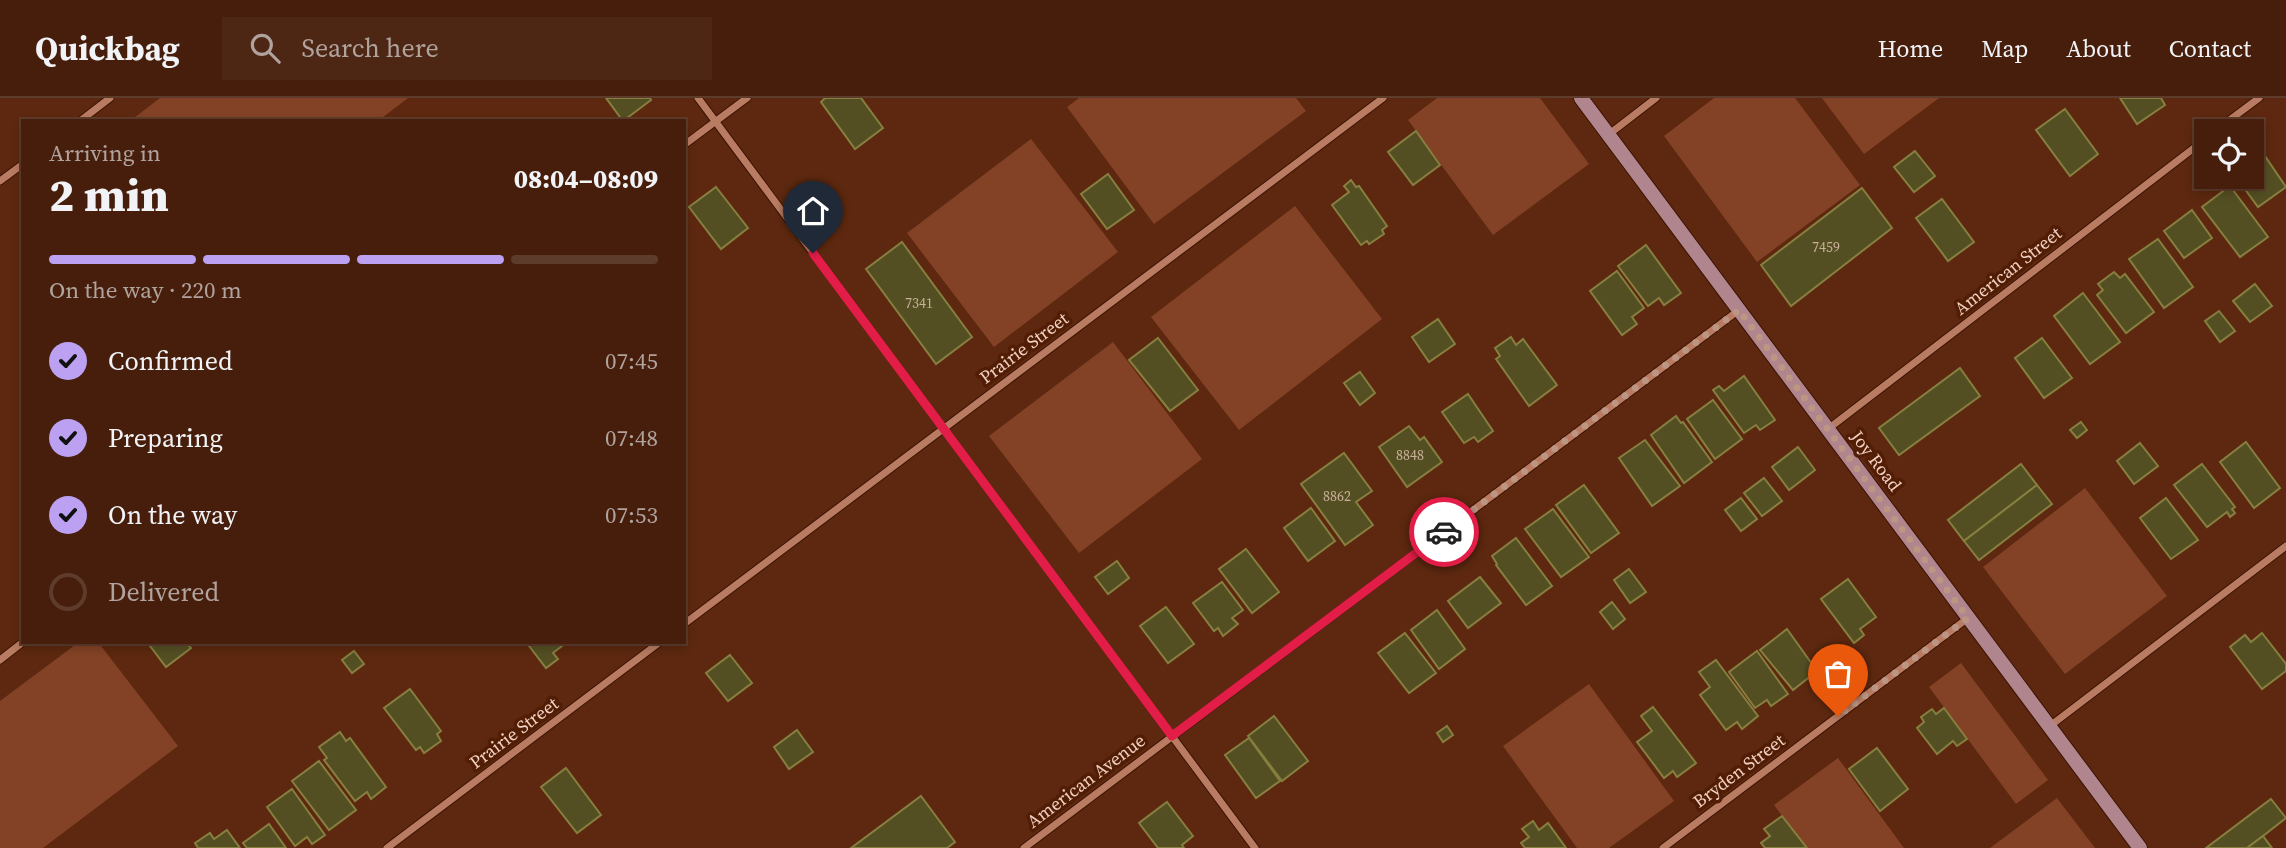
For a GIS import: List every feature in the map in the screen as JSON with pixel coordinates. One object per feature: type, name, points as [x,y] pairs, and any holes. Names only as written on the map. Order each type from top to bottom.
[{"type":"street","points":[[83,119],[110,98]]},
{"type":"street","points":[[698,98],[1255,848]]},
{"type":"street","points":[[686,143],[747,98]]},
{"type":"street","name":"Prairie Street","points":[[686,622],[1383,98]]},
{"type":"street","name":"Joy Road","points":[[1581,98],[2140,848]]},
{"type":"street","points":[[1608,135],[1656,98]]},
{"type":"street","points":[[2231,119],[2259,98]]},
{"type":"street","name":"American Street","points":[[1828,429],[2194,148]]},
{"type":"street","points":[[0,181],[21,165]]},
{"type":"street","name":"American Avenue","points":[[1024,848],[1739,310]]},
{"type":"street","points":[[2049,727],[2286,546]]},
{"type":"street","name":"Bryden Street","points":[[1663,848],[1968,618]]},
{"type":"street","points":[[0,660],[21,644]]},
{"type":"street","name":"Prairie Street","points":[[387,848],[657,644]]},
{"type":"shaded area","points":[[160,98],[408,98],[381,119],[133,119]]},
{"type":"shaded area","points":[[1079,98],[1296,98],[1306,111],[1154,224],[1067,107]]},
{"type":"shaded area","points":[[1437,98],[1540,98],[1589,164],[1493,235],[1408,120]]},
{"type":"shaded area","points":[[1714,98],[1795,98],[1860,185],[1757,262],[1664,136]]},
{"type":"shaded area","points":[[1822,98],[1939,98],[1864,154]]},
{"type":"shaded area","points":[[1031,139],[1118,252],[994,347],[907,233]]},
{"type":"shaded area","points":[[1295,206],[1382,319],[1239,430],[1151,317]]},
{"type":"shaded area","points":[[1113,342],[1202,459],[1079,553],[989,436]]},
{"type":"shaded area","points":[[2085,488],[2167,596],[2065,674],[1983,567]]},
{"type":"shaded area","points":[[76,644],[100,644],[178,746],[43,848],[0,848],[0,701]]},
{"type":"shaded area","points":[[1961,663],[2048,780],[2016,804],[1929,687]]},
{"type":"shaded area","points":[[1589,684],[1674,801],[1609,848],[1577,848],[1503,746]]},
{"type":"shaded area","points":[[1838,758],[1904,848],[1806,848],[1774,805]]},
{"type":"shaded area","points":[[2057,798],[2095,848],[1990,848]]},
{"type":"building","points":[[606,98],[650,98],[651,100],[626,119],[622,119]]},
{"type":"building","points":[[825,98],[861,98],[883,128],[855,149],[821,102]]},
{"type":"building","points":[[2120,98],[2161,98],[2165,105],[2137,124]]},
{"type":"building","points":[[2065,109],[2098,154],[2070,176],[2036,130]]},
{"type":"building","points":[[1416,131],[1440,165],[1413,185],[1388,152]]},
{"type":"building","points":[[1915,151],[1935,176],[1914,192],[1894,167]]},
{"type":"building","points":[[2264,157],[2286,187],[2258,207],[2245,189],[2264,189]]},
{"type":"building","points":[[1108,174],[1134,210],[1107,229],[1081,194]]},
{"type":"building","points":[[1351,180],[1356,187],[1359,186],[1387,226],[1382,230],[1384,234],[1369,244],[1367,241],[1361,245],[1332,205],[1349,192],[1344,186]]},
{"type":"building","points":[[716,187],[748,228],[721,249],[689,207]]},
{"type":"building","points":[[1862,188],[1892,228],[1791,306],[1761,265]]},
{"type":"building","points":[[2226,189],[2232,189],[2268,237],[2240,257],[2202,207]]},
{"type":"building","points":[[1942,199],[1974,242],[1948,261],[1916,218]]},
{"type":"building","points":[[2192,210],[2212,238],[2184,258],[2164,231]]},
{"type":"building","points":[[2158,239],[2193,287],[2164,308],[2129,259]]},
{"type":"building","points":[[902,242],[972,337],[936,364],[866,269]]},
{"type":"building","points":[[1646,245],[1681,293],[1664,305],[1659,298],[1648,306],[1618,266]]},
{"type":"building","points":[[1617,271],[1644,308],[1632,317],[1637,324],[1622,335],[1590,291]]},
{"type":"building","points":[[2114,272],[2120,278],[2125,274],[2154,312],[2126,333],[2097,295],[2103,290],[2098,284]]},
{"type":"building","points":[[2255,284],[2272,306],[2250,322],[2233,301]]},
{"type":"building","points":[[2083,293],[2120,342],[2090,364],[2054,316]]},
{"type":"building","points":[[2219,311],[2235,331],[2220,342],[2205,321]]},
{"type":"building","points":[[1438,319],[1455,344],[1429,362],[1412,337]]},
{"type":"building","points":[[1511,337],[1516,345],[1523,339],[1557,385],[1529,406],[1496,359],[1500,356],[1495,348]]},
{"type":"building","points":[[1158,338],[1198,390],[1170,411],[1129,360]]},
{"type":"building","points":[[2042,338],[2072,378],[2044,398],[2015,358]]},
{"type":"building","points":[[1960,368],[1980,396],[1899,455],[1879,428]]},
{"type":"building","points":[[1360,372],[1375,393],[1360,405],[1344,383]]},
{"type":"building","points":[[1744,376],[1775,420],[1760,430],[1756,425],[1744,433],[1713,390],[1719,386],[1724,391]]},
{"type":"building","points":[[1468,394],[1493,431],[1478,442],[1474,437],[1464,443],[1442,412]]},
{"type":"building","points":[[1713,400],[1742,439],[1715,459],[1687,419]]},
{"type":"building","points":[[1676,416],[1712,462],[1684,483],[1651,435]]},
{"type":"building","points":[[2081,422],[2087,430],[2077,438],[2070,430]]},
{"type":"building","points":[[1409,426],[1420,440],[1424,437],[1442,462],[1407,487],[1379,447]]},
{"type":"building","points":[[1645,440],[1680,486],[1652,506],[1619,458]]},
{"type":"building","points":[[2246,442],[2280,488],[2254,508],[2220,462]]},
{"type":"building","points":[[2140,443],[2158,466],[2134,484],[2117,461]]},
{"type":"building","points":[[1798,447],[1815,470],[1789,490],[1772,467]]},
{"type":"building","points":[[1344,453],[1372,491],[1356,502],[1373,525],[1345,545],[1301,484]]},
{"type":"building","points":[[2021,464],[2037,485],[1964,541],[1948,520]]},
{"type":"building","points":[[2202,464],[2235,507],[2232,509],[2235,513],[2230,517],[2227,512],[2207,527],[2174,485]]},
{"type":"building","points":[[1764,478],[1782,501],[1762,516],[1744,493]]},
{"type":"building","points":[[1584,485],[1619,533],[1591,553],[1556,505]]},
{"type":"building","points":[[2037,485],[2052,504],[1979,560],[1964,541]]},
{"type":"building","points":[[1741,498],[1757,519],[1741,531],[1725,510]]},
{"type":"building","points":[[2166,498],[2198,540],[2171,559],[2140,518]]},
{"type":"building","points":[[1311,508],[1335,541],[1308,561],[1284,528]]},
{"type":"building","points":[[1553,509],[1589,557],[1561,577],[1525,529]]},
{"type":"building","points":[[1516,538],[1552,586],[1526,605],[1492,556]]},
{"type":"building","points":[[1246,549],[1279,592],[1252,613],[1219,569]]},
{"type":"building","points":[[1117,561],[1129,578],[1108,594],[1095,577]]},
{"type":"building","points":[[1629,569],[1646,592],[1630,603],[1614,580]]},
{"type":"building","points":[[1480,577],[1501,603],[1468,628],[1448,601]]},
{"type":"building","points":[[1848,579],[1876,617],[1860,629],[1864,635],[1854,643],[1821,599]]},
{"type":"building","points":[[1222,582],[1243,610],[1232,618],[1238,624],[1223,636],[1218,628],[1214,631],[1193,603]]},
{"type":"building","points":[[1612,602],[1625,619],[1613,629],[1600,612]]},
{"type":"building","points":[[1166,607],[1194,644],[1168,663],[1140,626]]},
{"type":"building","points":[[1437,610],[1465,649],[1439,669],[1411,630]]},
{"type":"building","points":[[1787,629],[1817,671],[1793,690],[1760,650]]},
{"type":"building","points":[[1405,633],[1436,673],[1409,693],[1378,653]]},
{"type":"building","points":[[2262,633],[2286,664],[2286,671],[2262,689],[2230,647],[2245,635],[2251,642]]},
{"type":"building","points":[[149,644],[188,644],[191,648],[166,667]]},
{"type":"building","points":[[528,644],[565,644],[553,653],[558,659],[546,668]]},
{"type":"building","points":[[354,651],[364,664],[352,673],[342,660]]},
{"type":"building","points":[[1757,651],[1788,694],[1771,706],[1767,700],[1755,708],[1729,672]]},
{"type":"building","points":[[730,655],[752,683],[728,701],[706,673]]},
{"type":"building","points":[[1716,660],[1758,716],[1742,729],[1737,722],[1726,730],[1700,695],[1710,687],[1699,672]]},
{"type":"building","points":[[410,689],[441,731],[437,734],[441,741],[424,753],[420,747],[416,750],[384,708]]},
{"type":"building","points":[[1653,707],[1696,763],[1677,777],[1673,771],[1664,778],[1637,742],[1652,731],[1641,716]]},
{"type":"building","points":[[1944,708],[1967,739],[1957,746],[1953,741],[1937,754],[1917,728],[1924,722],[1921,717],[1932,709],[1936,714]]},
{"type":"building","points":[[1274,716],[1308,761],[1282,781],[1248,736]]},
{"type":"building","points":[[1447,726],[1453,735],[1443,742],[1437,733]]},
{"type":"building","points":[[797,730],[813,752],[789,769],[774,747]]},
{"type":"building","points":[[340,732],[346,741],[350,738],[386,787],[371,799],[367,792],[355,801],[324,760],[327,758],[319,747]]},
{"type":"building","points":[[1249,738],[1280,781],[1256,798],[1225,755]]},
{"type":"building","points":[[1877,748],[1908,789],[1880,811],[1849,769]]},
{"type":"building","points":[[319,761],[356,810],[329,830],[292,781]]},
{"type":"building","points":[[566,768],[601,815],[577,833],[541,787]]},
{"type":"building","points":[[292,789],[325,835],[312,844],[307,837],[295,846],[267,807]]},
{"type":"building","points":[[921,796],[955,842],[947,848],[851,848]]},
{"type":"building","points":[[2271,799],[2286,818],[2263,836],[2247,848],[2206,848]]},
{"type":"building","points":[[1167,802],[1193,836],[1182,845],[1184,848],[1158,848],[1139,823]]},
{"type":"building","points":[[1782,816],[1807,848],[1765,848],[1761,843],[1770,836],[1764,829]]},
{"type":"building","points":[[1533,821],[1539,830],[1548,823],[1566,848],[1525,848],[1521,843],[1529,837],[1522,829]]},
{"type":"building","points":[[269,824],[286,848],[247,848],[243,843]]},
{"type":"building","points":[[227,830],[240,848],[198,848],[195,843],[210,833],[214,839]]},
{"type":"building","points":[[2263,836],[2272,848],[2247,848]]},
{"type":"way so far","points":[[1444,532],[1739,310],[1968,618],[1838,716]]},
{"type":"route","points":[[813,253],[1172,736],[1444,532]]}]
